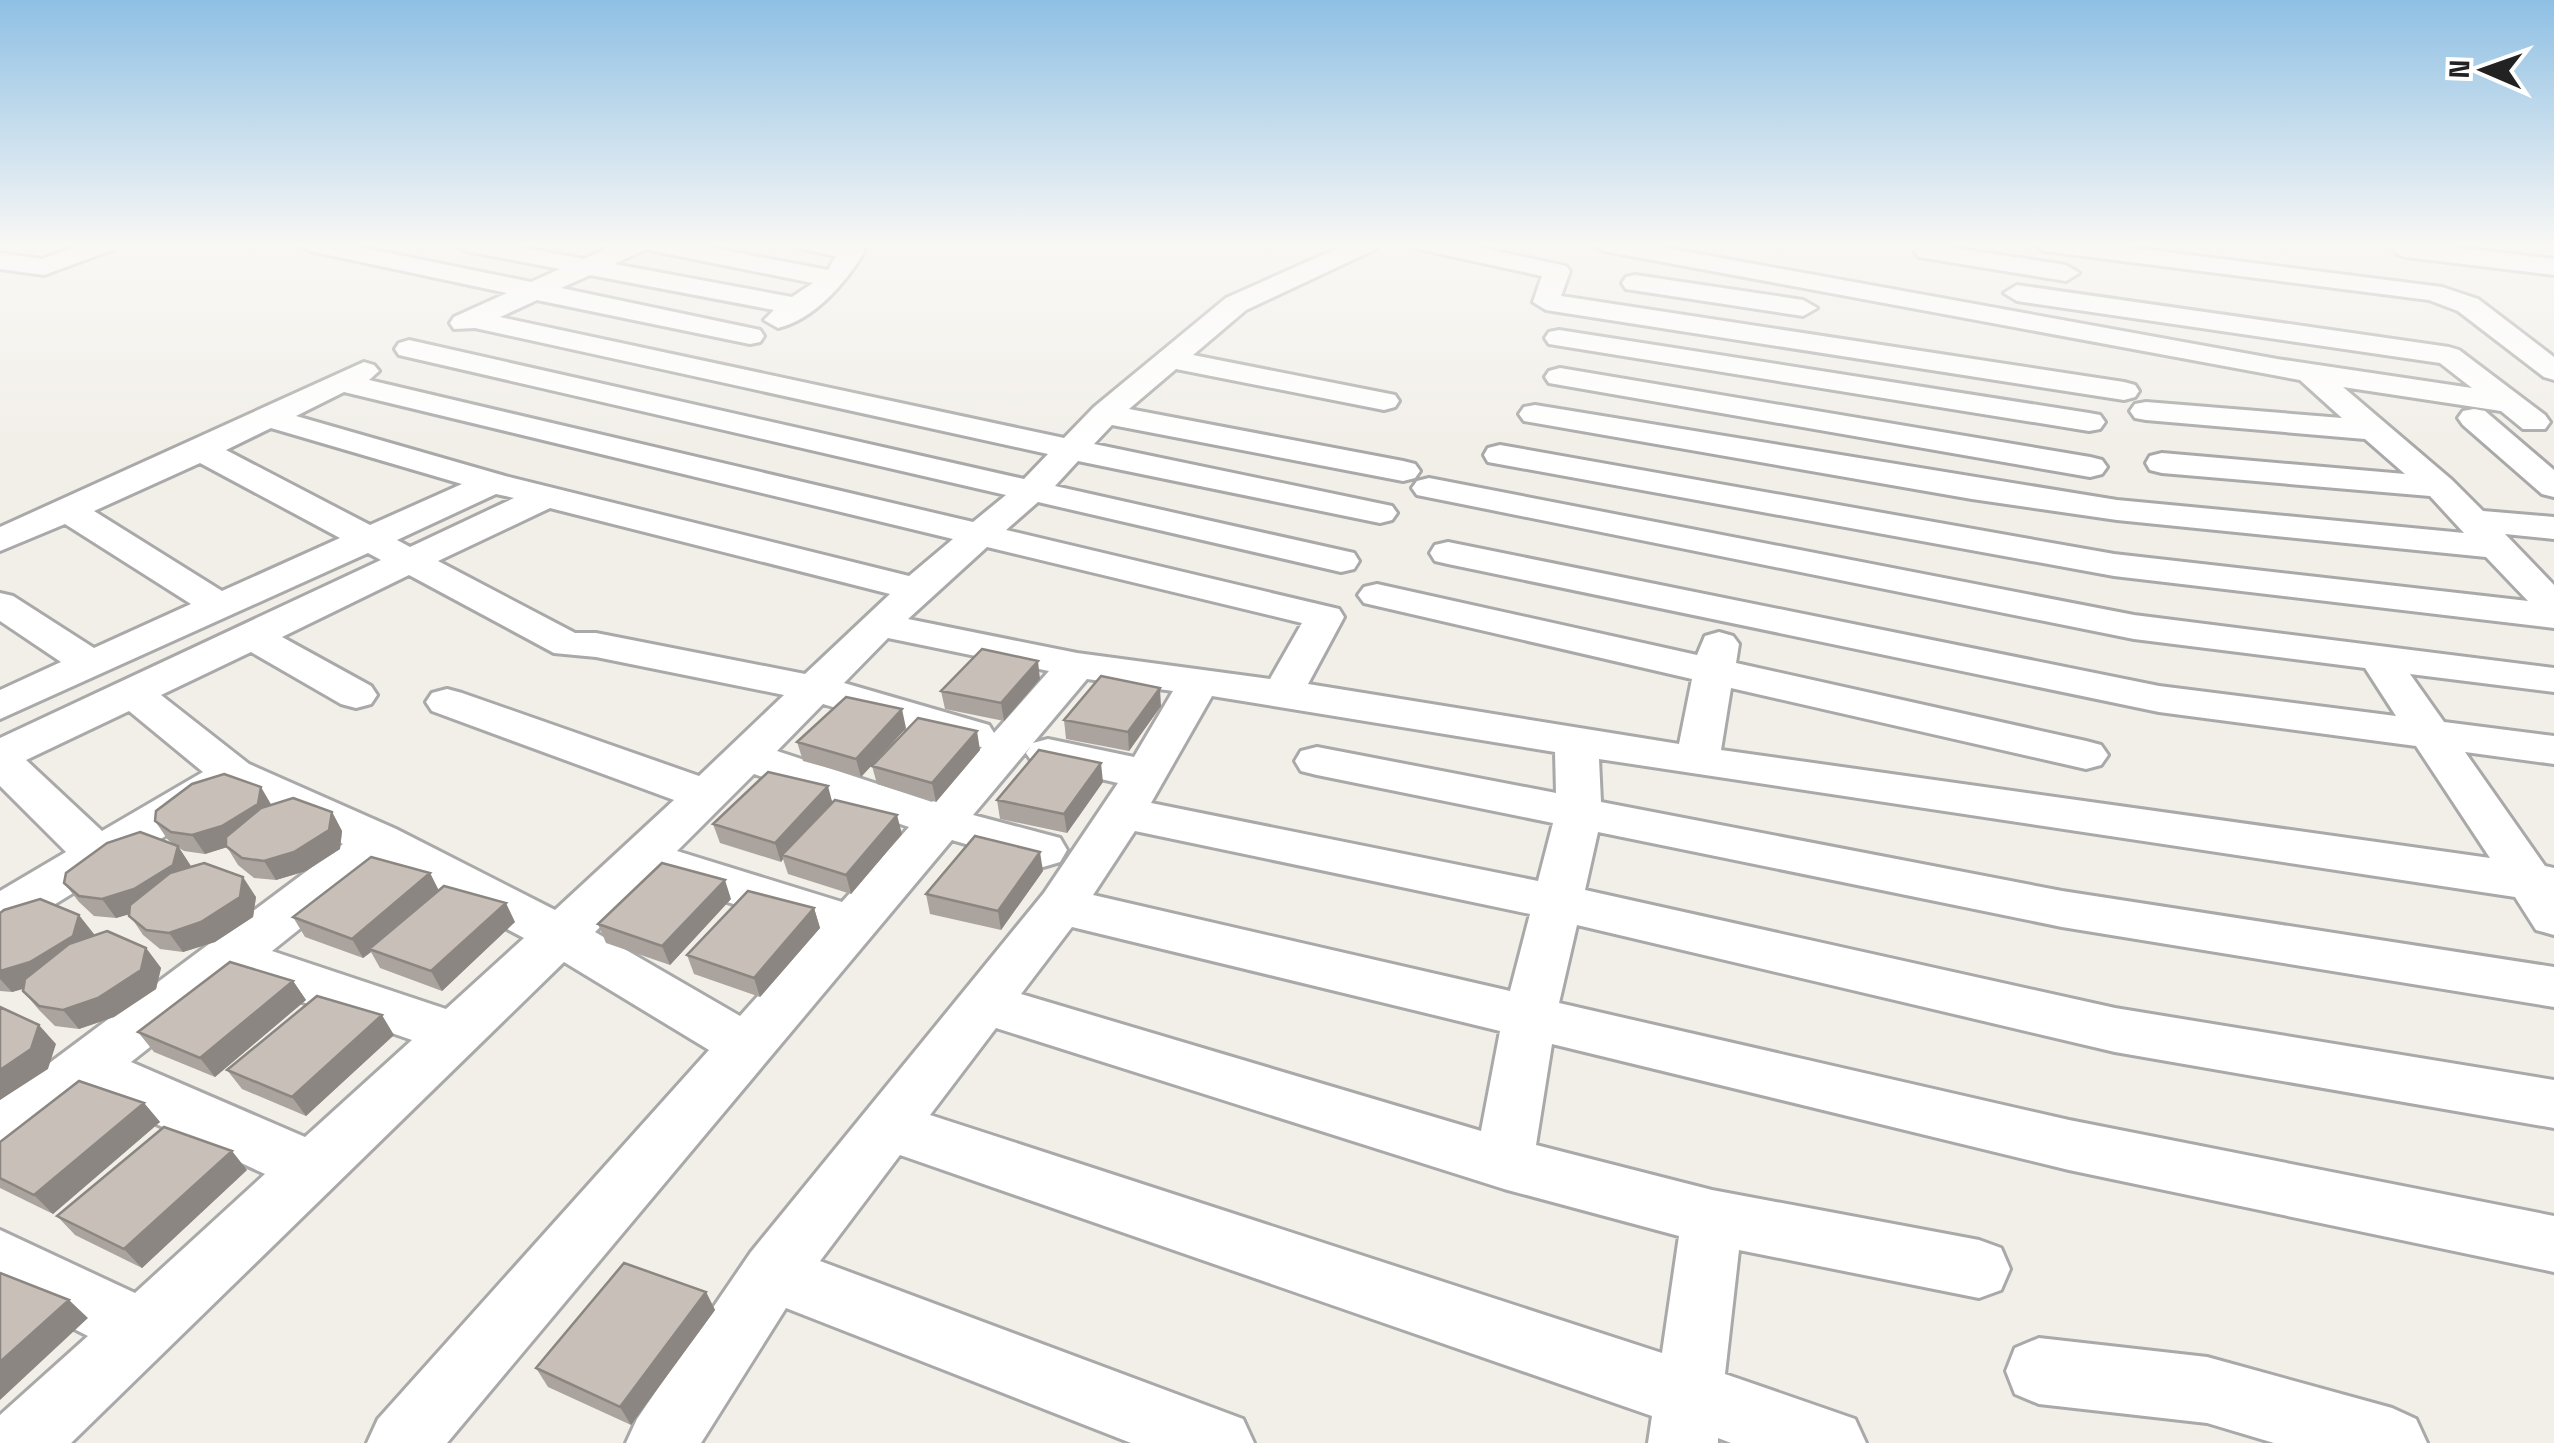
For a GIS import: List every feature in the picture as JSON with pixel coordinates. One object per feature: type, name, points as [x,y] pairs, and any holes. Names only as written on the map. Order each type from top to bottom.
[{"type":"street","points":[[0,540],[269,418],[487,311]]},
{"type":"street","points":[[626,311],[750,336]]},
{"type":"street","points":[[696,369],[792,311]]},
{"type":"street","points":[[21,1443],[643,857],[916,588],[1031,490],[1106,414],[1227,311]]},
{"type":"street","points":[[1645,311],[1810,327],[2049,335],[2305,377],[2508,403]]},
{"type":"street","points":[[1748,311],[2135,401],[2366,421],[2474,418],[2544,423]]},
{"type":"street","points":[[1786,311],[1810,327],[2090,422]]},
{"type":"street","points":[[2048,311],[2049,335]]},
{"type":"street","points":[[2202,311],[2262,331],[2449,356],[2508,403],[2544,423]]},
{"type":"street","points":[[2253,311],[2262,331],[2305,377],[2366,421],[2525,565],[2554,607]]},
{"type":"street","points":[[2476,311],[2554,371]]},
{"type":"street","points":[[471,319],[908,416],[1380,513]]},
{"type":"street","points":[[1559,338],[1810,327]]},
{"type":"street","points":[[1696,761],[1726,610],[1810,327]]},
{"type":"street","points":[[408,350],[1341,561]]},
{"type":"street","points":[[1170,359],[1384,401]]},
{"type":"street","points":[[1560,376],[2090,467]]},
{"type":"street","points":[[2166,377],[2305,377]]},
{"type":"street","points":[[340,382],[1325,617],[1283,693]]},
{"type":"street","points":[[1106,414],[1745,553],[2134,627],[2554,680]]},
{"type":"street","points":[[1535,414],[2117,510],[2525,565]]},
{"type":"street","points":[[805,493],[908,416]]},
{"type":"street","points":[[269,418],[493,483],[916,588]]},
{"type":"street","points":[[2474,418],[2554,487]]},
{"type":"street","points":[[200,450],[568,645],[596,645],[817,689],[1010,745],[1134,794],[1556,902],[2115,1030],[2554,1104]]},
{"type":"street","points":[[1500,455],[2114,566],[2554,616]]},
{"type":"street","points":[[2162,464],[2440,487]]},
{"type":"street","points":[[0,706],[493,483]]},
{"type":"street","points":[[98,854],[0,758],[548,495]]},
{"type":"street","points":[[68,510],[220,606]]},
{"type":"street","points":[[2472,520],[2554,528]]},
{"type":"street","points":[[1448,553],[2159,699],[2554,750]]},
{"type":"street","points":[[1377,595],[2086,755]]},
{"type":"street","points":[[0,604],[91,664]]},
{"type":"street","points":[[880,624],[1077,664],[1283,693],[2547,895]]},
{"type":"street","points":[[254,637],[356,695]]},
{"type":"street","points":[[2380,659],[2547,895]]},
{"type":"street","points":[[403,1443],[1077,664]]},
{"type":"street","points":[[661,1443],[774,1273],[1061,906],[1134,794],[1199,682]]},
{"type":"street","points":[[133,693],[234,774],[379,841],[558,934],[746,1046]]},
{"type":"street","points":[[447,702],[706,795]]},
{"type":"street","points":[[1504,1162],[1528,1018],[1578,813],[1578,740]]},
{"type":"street","points":[[746,756],[939,822],[1042,850]]},
{"type":"street","points":[[1317,761],[2062,909],[2554,987]]},
{"type":"street","points":[[0,914],[234,774]]},
{"type":"street","points":[[0,1133],[379,841]]},
{"type":"street","points":[[643,857],[850,924]]},
{"type":"street","points":[[1061,906],[2069,1145],[2554,1244]]},
{"type":"street","points":[[230,957],[454,1033]]},
{"type":"street","points":[[987,1005],[1504,1162],[1712,1216],[1979,1269]]},
{"type":"street","points":[[88,1068],[312,1168]]},
{"type":"street","points":[[888,1126],[1687,1421],[1831,1443]]},
{"type":"street","points":[[1687,1421],[1712,1216]]},
{"type":"street","points":[[0,1259],[142,1329]]},
{"type":"street","points":[[774,1273],[1220,1443]]},
{"type":"street","points":[[2039,1370],[2207,1390],[2392,1443]]},
{"type":"building","points":[[982,649],[1038,661],[1001,703],[941,691]]},
{"type":"building","points":[[1101,676],[1160,688],[1128,732],[1064,720]]},
{"type":"building","points":[[846,697],[902,709],[856,759],[797,742]]},
{"type":"building","points":[[918,718],[977,731],[932,783],[872,766]]},
{"type":"building","points":[[1039,750],[1101,763],[1064,814],[997,800]]},
{"type":"building","points":[[768,772],[828,786],[775,843],[713,824]]},
{"type":"building","points":[[224,774],[261,787],[258,804],[222,826],[192,835],[171,832],[155,821],[156,811],[192,784]]},
{"type":"building","points":[[293,798],[332,812],[329,830],[294,852],[264,861],[242,858],[226,846],[226,837],[261,808]]},
{"type":"building","points":[[835,800],[897,815],[846,875],[782,855]]},
{"type":"building","points":[[140,832],[178,846],[173,865],[134,889],[102,899],[79,896],[64,883],[66,873],[107,843]]},
{"type":"building","points":[[975,836],[1040,852],[998,911],[926,894]]},
{"type":"building","points":[[371,857],[430,873],[352,939],[293,917]]},
{"type":"building","points":[[204,863],[243,877],[240,897],[201,922],[169,933],[146,930],[129,916],[130,905],[170,873]]},
{"type":"building","points":[[662,863],[725,880],[662,946],[598,924]]},
{"type":"building","points":[[444,886],[506,903],[431,971],[369,949]]},
{"type":"building","points":[[748,891],[814,908],[754,978],[687,955]]},
{"type":"building","points":[[40,899],[79,915],[73,936],[30,962],[0,971],[0,913]]},
{"type":"building","points":[[107,931],[146,948],[141,970],[98,998],[63,1010],[39,1006],[23,991],[25,979],[69,944]]},
{"type":"building","points":[[230,962],[293,981],[200,1058],[138,1032]]},
{"type":"building","points":[[317,996],[382,1015],[292,1097],[227,1070]]},
{"type":"building","points":[[0,1007],[39,1025],[31,1049],[0,1070]]},
{"type":"building","points":[[79,1081],[144,1103],[34,1195],[0,1178],[0,1142]]},
{"type":"building","points":[[164,1127],[232,1151],[124,1249],[57,1216]]},
{"type":"building","points":[[624,1263],[706,1292],[620,1407],[536,1368]]},
{"type":"building","points":[[0,1273],[69,1300],[0,1362]]}]
